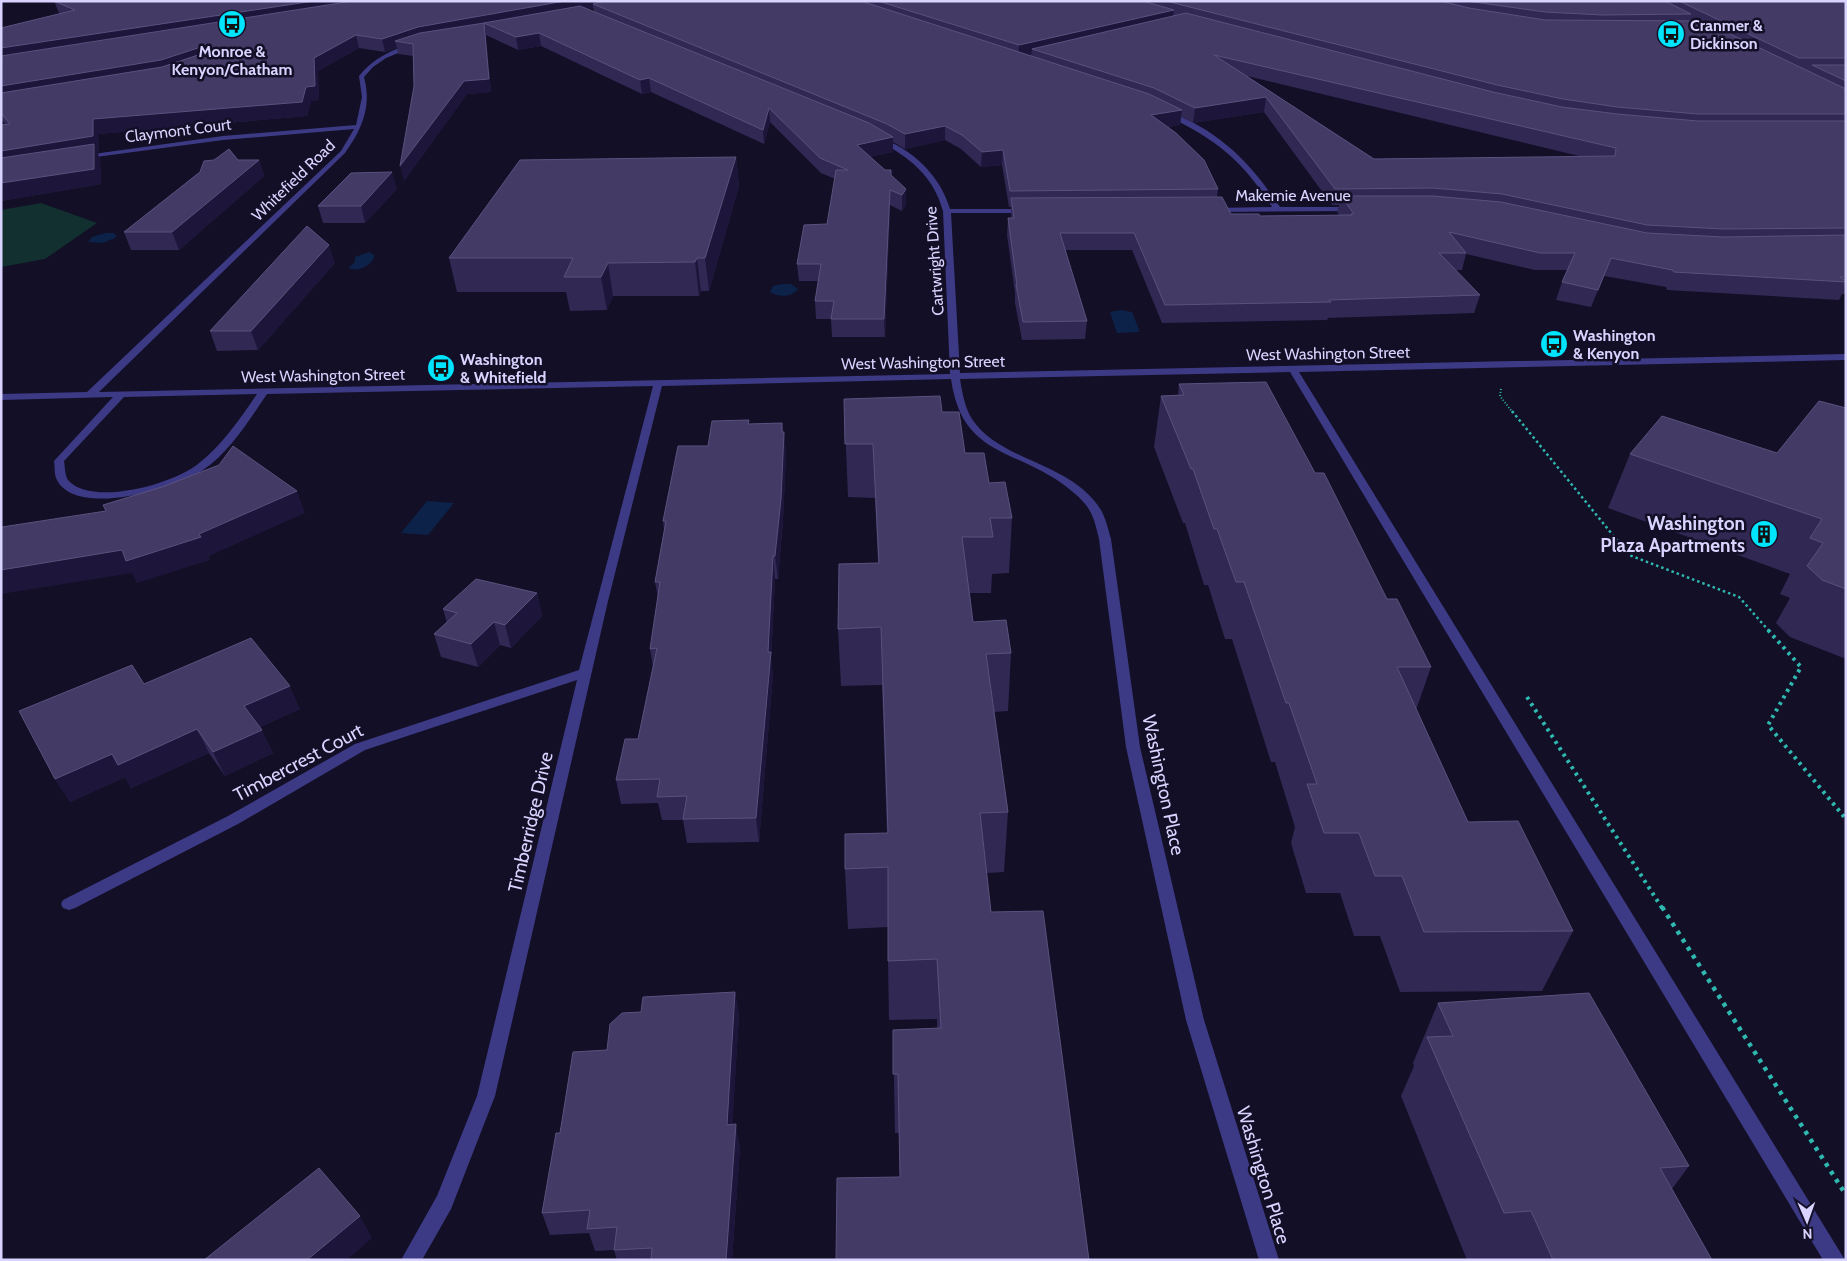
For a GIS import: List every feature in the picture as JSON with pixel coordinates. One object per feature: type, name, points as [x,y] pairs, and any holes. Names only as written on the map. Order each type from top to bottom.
[{"type":"street","name":"Whitefield Road","points":[[90,395],[343,152],[359,127],[365,109],[365,90],[361,77],[368,68],[387,54],[421,43]]},
{"type":"street","points":[[1158,109],[1209,135],[1239,156],[1261,184],[1277,209]]},
{"type":"street","name":"Claymont Court","points":[[74,158],[223,138],[359,127]]},
{"type":"street","name":"Cartwright Drive","points":[[872,135],[904,151],[933,178],[943,196],[947,211],[953,349],[957,376]]},
{"type":"street","name":"Makemie Avenue","points":[[1208,210],[1362,209]]},
{"type":"street","points":[[947,211],[1040,211]]},
{"type":"street","name":"West Washington Street","points":[[1,398],[1846,357]]},
{"type":"street","points":[[1293,369],[1835,1260]]},
{"type":"street","name":"Washington Place","points":[[957,376],[963,408],[968,420],[978,432],[992,443],[1049,470],[1071,484],[1096,512],[1105,539],[1133,747],[1191,1002],[1269,1260]]},
{"type":"street","name":"Timberridge Drive","points":[[411,1260],[444,1202],[486,1096],[585,673],[658,383]]},
{"type":"street","points":[[121,395],[59,462],[57,474],[63,485],[78,493],[109,496],[148,490],[183,479],[211,457],[264,392]]},
{"type":"street","name":"Timbercrest Court","points":[[69,904],[233,820],[360,747],[585,673]]},
{"type":"path","points":[[1501,389],[1500,396],[1629,555],[1739,597],[1801,667],[1768,725],[1846,819]]},
{"type":"path","points":[[1526,695],[1846,1196]]},
{"type":"green space","points":[[41,203],[97,223],[45,259],[1,267],[1,210]]},
{"type":"water","points":[[105,233],[114,233],[117,237],[103,243],[88,242],[92,237]]},
{"type":"water","points":[[369,252],[374,255],[374,258],[369,264],[359,269],[348,268],[355,262],[355,257]]},
{"type":"water","points":[[791,284],[798,289],[792,294],[784,296],[770,292],[773,286]]},
{"type":"water","points":[[1121,310],[1132,312],[1140,332],[1117,333],[1110,312]]},
{"type":"water","points":[[427,501],[454,503],[428,535],[401,533]]},
{"type":"building","points":[[54,1],[314,1],[1,48],[1,28],[75,10]]},
{"type":"building","points":[[353,1],[565,1],[418,27],[382,39],[356,35],[314,58],[315,86],[306,87],[302,102],[93,119],[93,136],[1,151],[1,125],[10,124],[1,113],[1,93],[162,67],[210,51],[211,48],[204,46],[161,60],[1,86],[1,56]]},
{"type":"building","points":[[605,1],[861,1],[1149,94],[1182,110],[1151,115],[1176,133],[1204,160],[1218,189],[1010,191],[1003,150],[982,152],[962,135],[945,126],[905,134],[887,124],[593,4]]},
{"type":"building","points":[[878,1],[1143,1],[1174,10],[1019,45]]},
{"type":"building","points":[[1166,1],[1441,1],[1469,8],[1545,20],[1703,21],[1846,89],[1846,114],[1698,114],[1617,107],[1563,99],[1497,85]]},
{"type":"building","points":[[1467,1],[1665,1],[1691,14],[1602,15],[1545,12]]},
{"type":"building","points":[[1679,1],[1846,1],[1846,58],[1799,58]]},
{"type":"building","points":[[580,6],[869,123],[893,137],[857,145],[885,170],[891,170],[891,175],[906,189],[902,195],[890,190],[884,319],[831,319],[834,301],[815,301],[821,264],[797,264],[804,225],[827,224],[836,170],[848,170],[820,158],[769,108],[763,130],[649,78],[640,80],[539,33],[516,37],[484,23]]},
{"type":"building","points":[[1186,13],[1493,92],[1562,107],[1698,121],[1846,121],[1846,228],[1724,229],[1647,225],[1502,194],[1433,188],[1335,189],[1266,97],[1195,108],[1154,88],[1032,49]],"holes":[[[1214,55],[1616,148],[1615,156],[1374,159]]]},
{"type":"building","points":[[484,23],[489,79],[464,81],[400,166],[414,86],[413,44],[395,41],[420,33]]},
{"type":"building","points":[[1812,65],[1846,65],[1846,81]]},
{"type":"building","points":[[94,144],[94,169],[1,183],[1,158]]},
{"type":"building","points":[[229,149],[238,160],[259,160],[172,232],[124,232],[200,172],[204,161],[214,160]]},
{"type":"building","points":[[736,157],[705,258],[697,258],[695,262],[608,263],[601,277],[564,277],[573,258],[449,258],[520,160]]},
{"type":"building","points":[[392,172],[361,206],[318,206],[351,173]]},
{"type":"building","points":[[1341,196],[1433,196],[1501,202],[1647,233],[1724,237],[1846,235],[1846,277],[1840,277],[1846,282],[1674,272],[1672,270],[1611,258],[1598,290],[1562,282],[1575,253],[1540,253],[1449,232],[1466,253],[1439,253],[1480,295],[1329,300],[1331,302],[1165,305],[1134,233],[1060,233],[1087,321],[1023,322],[1016,285],[1008,218],[1014,218],[1011,198],[1222,197],[1231,214],[1259,214],[1260,216],[1354,214]]},
{"type":"building","points":[[307,226],[329,245],[251,331],[210,331]]},
{"type":"building","points":[[1266,382],[1315,473],[1324,473],[1387,599],[1397,599],[1431,667],[1397,667],[1468,822],[1518,821],[1573,931],[1424,932],[1402,876],[1375,876],[1359,833],[1324,833],[1307,784],[1317,784],[1289,703],[1286,703],[1244,582],[1236,582],[1217,529],[1214,529],[1193,469],[1191,469],[1161,396],[1184,395],[1179,384]]},
{"type":"building","points":[[940,396],[942,412],[959,412],[965,453],[984,453],[989,483],[1005,482],[1012,518],[990,518],[993,537],[962,537],[973,622],[1006,620],[1011,653],[986,654],[1008,812],[980,813],[991,912],[1043,911],[1089,1260],[836,1260],[837,1178],[900,1177],[898,1074],[893,1074],[893,1030],[941,1028],[937,959],[888,961],[888,867],[845,869],[845,834],[888,833],[881,627],[838,629],[839,564],[879,563],[873,444],[845,444],[844,399]]},
{"type":"building","points":[[1819,401],[1846,408],[1846,589],[1822,580],[1807,566],[1823,543],[1810,538],[1822,519],[1630,454],[1662,416],[1777,453]]},
{"type":"building","points":[[749,420],[748,424],[782,423],[782,432],[784,432],[781,499],[775,556],[773,556],[768,652],[771,652],[756,818],[683,819],[687,796],[657,797],[660,779],[616,780],[625,739],[638,739],[657,648],[650,649],[660,582],[655,582],[666,521],[663,521],[678,446],[708,446],[712,421]]},
{"type":"building","points":[[233,446],[297,491],[199,534],[201,537],[126,561],[122,550],[1,570],[2,527],[106,511],[103,505],[162,487],[219,465]]},
{"type":"building","points":[[476,579],[537,593],[505,625],[494,622],[471,644],[434,634],[457,613],[443,609]]},
{"type":"building","points":[[251,638],[290,686],[244,706],[262,730],[213,752],[197,729],[118,765],[112,754],[55,779],[19,711],[132,665],[144,684]]},
{"type":"building","points":[[735,992],[727,1125],[736,1124],[726,1260],[651,1260],[652,1248],[614,1250],[617,1227],[587,1229],[590,1210],[542,1213],[556,1133],[560,1133],[573,1052],[607,1050],[610,1024],[622,1013],[641,1012],[643,997]]},
{"type":"building","points":[[1589,993],[1689,1166],[1660,1168],[1712,1260],[1553,1260],[1531,1211],[1504,1213],[1427,1037],[1453,1036],[1438,1003]]},
{"type":"building","points":[[319,1168],[360,1216],[307,1260],[204,1260]]},
{"type":"place","name":"Monroe & Kenyon/Chatham","points":[[232,24]]},
{"type":"place","name":"Cranmer & Dickinson","points":[[1671,34]]},
{"type":"place","name":"Washington & Kenyon","points":[[1554,344]]},
{"type":"place","name":"Washington & Whitefield","points":[[441,368]]},
{"type":"place","name":"Washington Plaza Apartments","points":[[1764,534]]}]
